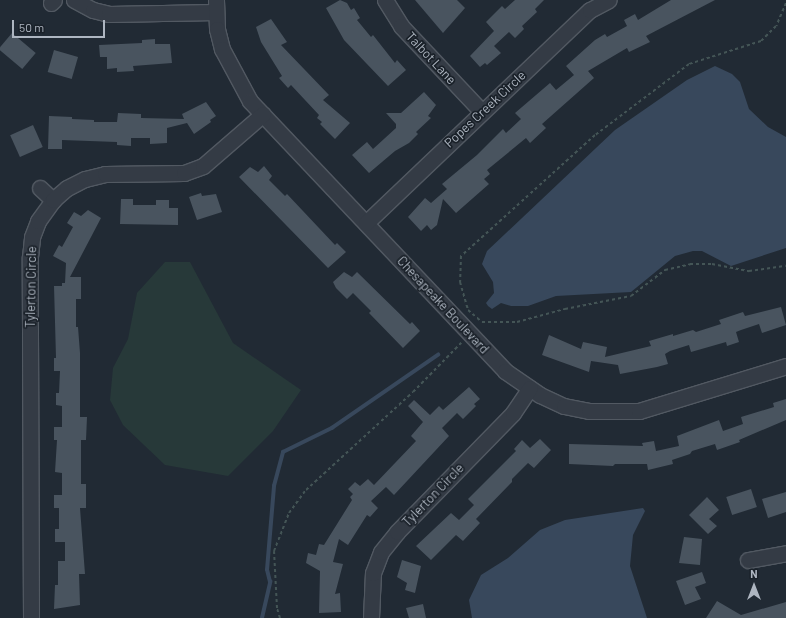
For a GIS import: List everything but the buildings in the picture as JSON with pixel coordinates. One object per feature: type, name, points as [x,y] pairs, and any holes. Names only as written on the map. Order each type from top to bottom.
[{"type":"street","points":[[74,0],[93,10],[109,14],[216,6]]},
{"type":"street","name":"Talbot Lane","points":[[385,0],[401,26],[482,112]]},
{"type":"street","name":"Popes Creek Circle","points":[[366,223],[482,112],[586,5],[609,0]]},
{"type":"street","name":"Chesapeake Boulevard","points":[[216,6],[217,30],[229,67],[250,101],[505,371],[530,388],[564,406],[589,411],[639,411],[786,366]]},
{"type":"street","name":"Tylerton Circle","points":[[30,618],[30,257],[32,237],[38,221],[53,200],[67,188],[84,179],[105,174],[184,172],[203,166],[263,114]]},
{"type":"street","points":[[40,188],[53,200]]},
{"type":"street","name":"Tylerton Circle","points":[[371,618],[373,574],[381,552],[397,532],[513,413],[530,388]]},
{"type":"street","points":[[748,560],[786,553]]},
{"type":"path","points":[[786,3],[776,26],[761,41],[689,64],[595,135],[461,256],[460,282],[468,310],[482,322],[517,322],[565,309],[631,296],[665,270],[690,264],[712,264],[749,271],[786,266]]},
{"type":"path","points":[[280,618],[277,608],[274,551],[289,513],[306,490],[413,392],[482,322]]},
{"type":"shaded area","points":[[165,262],[190,262],[233,343],[301,390],[273,431],[228,476],[165,465],[123,425],[110,400],[113,368],[128,339],[137,293]]},
{"type":"water","points":[[715,66],[732,74],[740,82],[749,109],[768,127],[786,137],[786,248],[731,266],[702,251],[693,251],[675,256],[631,292],[556,296],[528,306],[511,306],[501,303],[492,309],[488,306],[486,303],[494,293],[493,282],[482,264],[487,251],[615,130],[687,80]]},
{"type":"water","points":[[643,508],[645,511],[633,535],[630,566],[647,618],[472,618],[469,600],[481,575],[508,558],[540,530],[565,520]]},
{"type":"waterway","points":[[262,618],[270,582],[267,570],[274,486],[283,452],[332,428],[438,355]]}]
